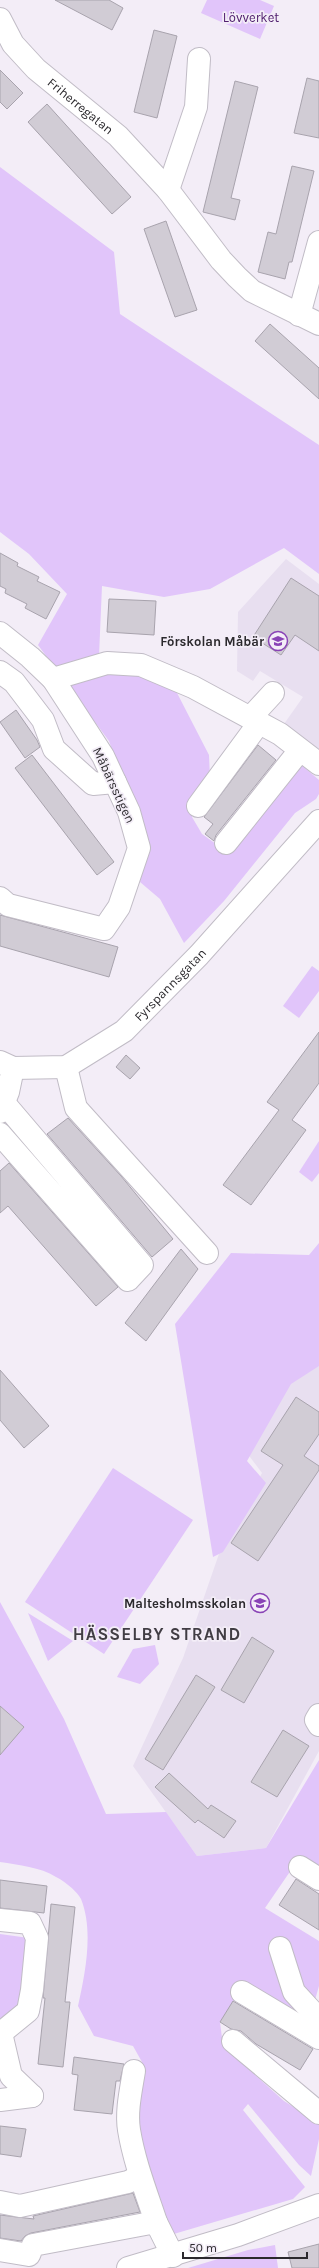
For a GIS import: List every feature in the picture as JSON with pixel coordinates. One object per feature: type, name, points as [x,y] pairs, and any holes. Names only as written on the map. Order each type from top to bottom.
[{"type":"street","name":"Friherregatan","points":[[0,19],[13,44],[36,69],[118,136],[168,190],[220,260],[252,292],[319,324]]},
{"type":"street","points":[[168,190],[196,107],[199,59]]},
{"type":"street","points":[[299,315],[319,242]]},
{"type":"street","name":"Måbärsstigen","points":[[0,633],[30,656],[59,688],[103,756],[129,812],[139,848],[119,907],[104,929],[8,905],[0,898]]},
{"type":"street","points":[[7,677],[59,688],[107,663],[141,665],[193,687],[255,720],[280,734],[319,764]]},
{"type":"street","points":[[7,677],[43,720],[54,749],[93,784],[115,782]]},
{"type":"street","points":[[198,806],[273,693]]},
{"type":"street","points":[[226,843],[300,750]]},
{"type":"street","name":"Fyrspannsgatan","points":[[66,1067],[124,1031],[199,955],[314,824],[319,821]]},
{"type":"street","points":[[0,1134],[128,1280],[142,1265],[2,1108],[7,1065],[66,1067],[76,1108],[207,1253]]},
{"type":"street","points":[[319,1715],[316,1720],[319,1724]]},
{"type":"street","points":[[300,1867],[319,1879]]},
{"type":"street","points":[[0,1920],[30,1923],[37,1938],[32,1990],[28,2012],[0,2033],[11,2076],[32,2096],[0,2100]]},
{"type":"street","points":[[280,1948],[294,1992],[319,2022]]},
{"type":"street","points":[[242,1992],[319,2022]]},
{"type":"street","points":[[233,2041],[319,2113]]},
{"type":"street","points":[[134,2071],[130,2098],[129,2129],[140,2176],[156,2222],[173,2256]]},
{"type":"street","points":[[0,2202],[20,2206],[128,2182],[140,2176]]},
{"type":"street","points":[[128,2268],[173,2256],[238,2235],[319,2205]]},
{"type":"street","points":[[0,2250],[30,2261],[33,2245],[156,2222]]},
{"type":"shaded area","name":"Förskolan Måbär","points":[[286,559],[319,584],[319,749],[284,724],[303,697],[260,671],[253,681],[237,671],[238,612]]},
{"type":"shaded area","name":"Maltesholmsskolan","points":[[319,1323],[319,1751],[266,1848],[197,1856],[133,1766],[183,1658],[221,1548],[262,1473],[232,1433]]},
{"type":"green space","name":"Lövverket","points":[[207,0],[260,0],[274,6],[260,39],[201,13]]},
{"type":"green space","points":[[0,167],[114,252],[120,314],[319,445],[319,574],[284,548],[210,589],[164,597],[102,586],[99,656],[176,691],[209,755],[210,778],[192,805],[192,817],[202,834],[223,849],[299,763],[319,780],[319,794],[316,799],[295,813],[224,901],[184,943],[160,899],[140,882],[146,848],[109,741],[38,645],[67,594],[29,554],[0,532]]},
{"type":"green space","points":[[312,966],[319,971],[319,991],[299,1018],[283,1006]]},
{"type":"green space","points":[[319,1141],[319,1173],[312,1182],[299,1172]]},
{"type":"green space","points":[[319,1243],[319,1366],[291,1384],[247,1461],[266,1483],[223,1552],[213,1557],[175,1324],[231,1253],[309,1255]]},
{"type":"green space","points":[[113,1468],[193,1520],[104,1654],[25,1602]]},
{"type":"green space","points":[[0,1602],[64,1719],[106,1814],[166,1812],[197,1856],[266,1848],[319,1760],[319,1870],[300,1857],[265,1908],[319,1941],[319,1986],[315,2000],[293,2017],[235,1999],[220,2022],[223,2046],[284,2101],[319,2123],[319,2139],[311,2176],[299,2165],[248,2104],[243,2110],[305,2187],[293,2199],[167,2236],[141,2156],[136,2088],[142,2062],[133,2046],[94,2036],[78,2006],[85,1967],[88,1938],[85,1911],[81,1899],[70,1886],[50,1874],[29,1867],[0,1862],[0,1754],[24,1727],[0,1706]]},
{"type":"green space","points":[[28,1613],[73,1641],[48,1661]]},
{"type":"green space","points":[[155,1645],[159,1664],[140,1684],[117,1677],[133,1649]]},
{"type":"green space","points":[[0,1934],[29,1938],[22,2010],[11,2017],[0,2018]]},
{"type":"green space","points":[[275,2245],[278,2268],[188,2268],[248,2250]]},
{"type":"building","points":[[55,0],[109,0],[123,8],[112,30]]},
{"type":"building","points":[[154,30],[177,36],[157,118],[134,112]]},
{"type":"building","points":[[0,70],[23,93],[7,109],[0,102]]},
{"type":"building","points":[[307,78],[319,81],[319,138],[294,133]]},
{"type":"building","points":[[235,81],[258,87],[231,198],[240,200],[235,220],[203,212]]},
{"type":"building","points":[[47,104],[131,197],[112,214],[28,122]]},
{"type":"building","points":[[292,166],[314,171],[292,262],[289,262],[285,279],[258,272],[268,232],[276,234]]},
{"type":"building","points":[[166,221],[197,310],[175,317],[144,229]]},
{"type":"building","points":[[270,324],[319,368],[319,399],[255,341]]},
{"type":"building","points":[[0,553],[18,563],[17,566],[39,577],[37,581],[60,592],[46,619],[25,608],[27,604],[5,593],[6,589],[0,586]]},
{"type":"building","points":[[291,578],[319,596],[319,651],[295,635],[281,655],[253,637]]},
{"type":"building","points":[[109,599],[156,601],[154,635],[107,632]]},
{"type":"building","points":[[16,710],[37,740],[40,747],[25,758],[0,722]]},
{"type":"building","points":[[258,745],[276,760],[216,835],[214,841],[205,834],[213,824],[204,817]]},
{"type":"building","points":[[32,755],[114,862],[97,875],[15,768]]},
{"type":"building","points":[[0,915],[118,947],[109,977],[0,946]]},
{"type":"building","points":[[319,1032],[319,1083],[292,1120],[306,1130],[251,1205],[223,1185],[279,1110],[267,1102]]},
{"type":"building","points":[[126,1055],[140,1068],[130,1079],[116,1067]]},
{"type":"building","points":[[68,1118],[121,1176],[173,1239],[152,1257],[47,1134]]},
{"type":"building","points":[[9,1163],[118,1287],[96,1306],[8,1206],[0,1213],[0,1171]]},
{"type":"building","points":[[181,1249],[198,1269],[146,1341],[125,1323]]},
{"type":"building","points":[[0,1370],[49,1426],[24,1448],[0,1420]]},
{"type":"building","points":[[296,1397],[319,1412],[319,1434],[304,1456],[319,1466],[319,1470],[258,1561],[231,1543],[283,1465],[261,1451]]},
{"type":"building","points":[[252,1637],[274,1651],[244,1703],[221,1690]]},
{"type":"building","points":[[196,1675],[215,1687],[163,1770],[145,1759]]},
{"type":"building","points":[[0,1706],[24,1727],[0,1755]]},
{"type":"building","points":[[283,1730],[309,1746],[277,1797],[251,1782]]},
{"type":"building","points":[[169,1773],[208,1809],[211,1805],[236,1821],[224,1838],[198,1820],[195,1823],[155,1787]]},
{"type":"building","points":[[296,1879],[319,1894],[319,1930],[279,1905]]},
{"type":"building","points":[[0,1880],[47,1886],[44,1913],[0,1908]]},
{"type":"building","points":[[51,1904],[75,1907],[65,2002],[70,2002],[63,2067],[38,2064],[45,1998],[43,1998]]},
{"type":"building","points":[[233,2001],[313,2049],[300,2070],[256,2044],[241,2031],[231,2029],[220,2022]]},
{"type":"building","points":[[74,2057],[124,2064],[120,2081],[116,2081],[112,2114],[74,2110],[78,2075],[72,2074]]},
{"type":"building","points":[[0,2126],[26,2129],[21,2157],[0,2154]]},
{"type":"building","points":[[133,2193],[140,2212],[31,2233],[25,2236],[21,2241],[0,2238],[0,2215],[34,2219],[33,2216]]},
{"type":"building","points":[[319,2244],[319,2268],[292,2268],[288,2252]]},
{"type":"place","name":"Förskolan Måbär","points":[[278,641]]},
{"type":"place","name":"Maltesholmsskolan","points":[[260,1603]]},
{"type":"district","name":"HÄSSELBY STRAND","points":[[157,1634]]}]
